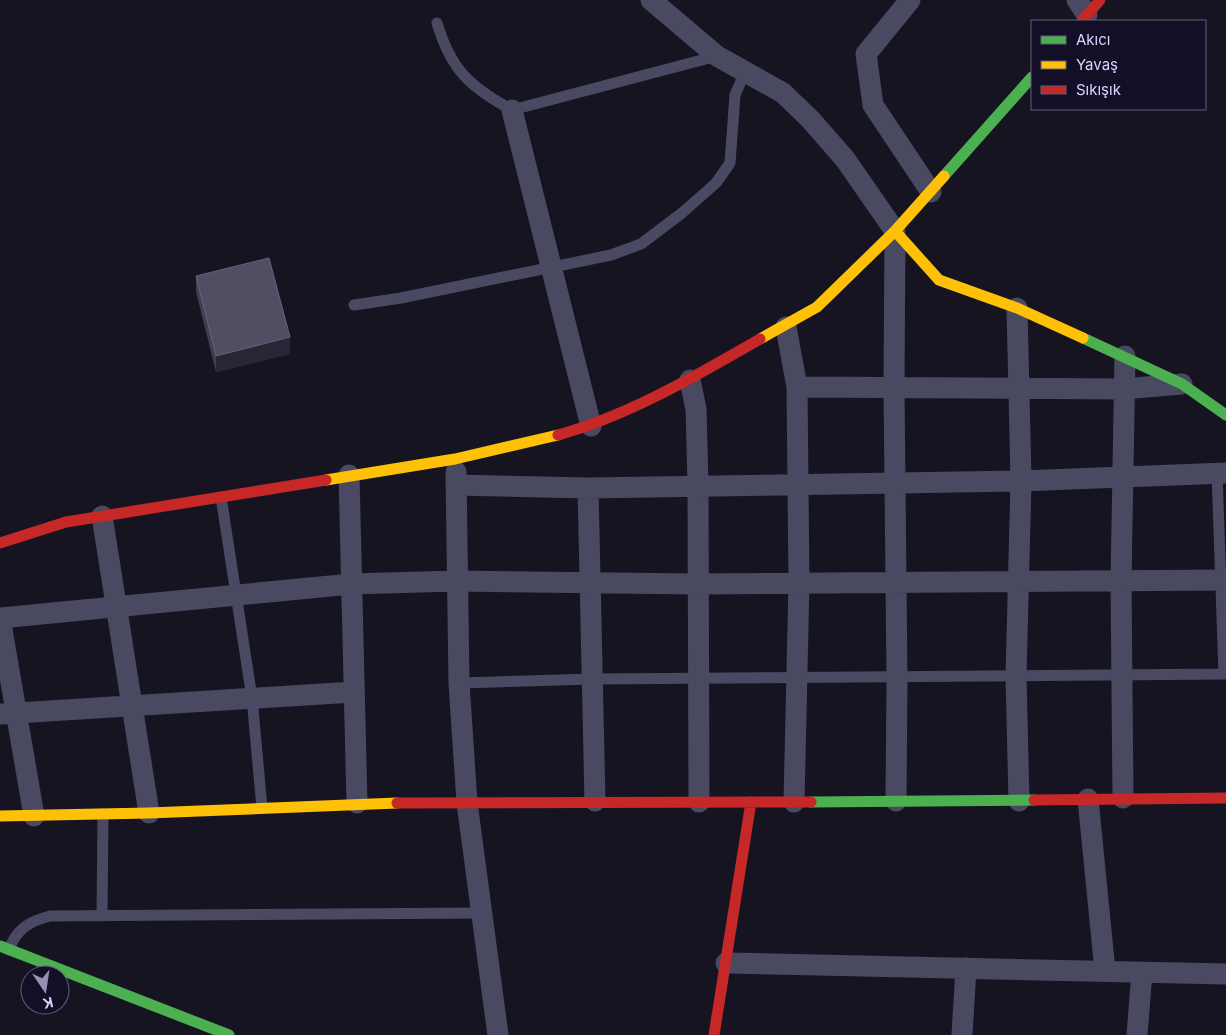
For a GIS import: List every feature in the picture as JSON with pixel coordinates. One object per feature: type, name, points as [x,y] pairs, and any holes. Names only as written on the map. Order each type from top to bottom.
[{"type":"street","points":[[651,0],[717,56],[783,94],[810,119],[845,158],[896,231],[940,280],[1017,308],[1125,356],[1182,384],[1226,415]]},
{"type":"street","points":[[910,0],[866,54],[873,104],[931,192]]},
{"type":"street","points":[[0,543],[66,522],[455,459],[591,426],[690,380],[817,308],[896,231],[1031,78]]},
{"type":"street","points":[[512,110],[591,426]]},
{"type":"street","points":[[896,231],[894,388],[897,678],[896,802]]},
{"type":"street","points":[[1017,308],[1021,481],[1016,677],[1019,801]]},
{"type":"street","points":[[786,327],[797,386],[799,582],[794,802]]},
{"type":"street","points":[[1123,798],[1121,581],[1125,356]]},
{"type":"street","points":[[690,380],[696,410],[698,485],[699,802]]},
{"type":"street","points":[[797,386],[1123,389],[1182,384]]},
{"type":"street","points":[[455,459],[458,485],[456,581],[459,683],[467,804],[498,1035]]},
{"type":"street","points":[[458,485],[588,488],[1021,481],[1222,473]]},
{"type":"street","points":[[349,475],[357,803]]},
{"type":"street","points":[[588,488],[595,802]]},
{"type":"street","points":[[102,516],[149,813]]},
{"type":"street","points":[[34,816],[8,713],[0,618],[117,605],[351,584],[456,581],[697,584],[1223,580]]},
{"type":"street","points":[[8,713],[354,692]]},
{"type":"street","points":[[0,816],[149,813],[357,803],[896,802],[1226,798]]},
{"type":"street","points":[[1088,799],[1105,971]]},
{"type":"street","points":[[714,1035],[750,802]]},
{"type":"street","points":[[4,948],[230,1035]]},
{"type":"street","points":[[726,963],[1226,974]]},
{"type":"street","points":[[962,1035],[966,968]]},
{"type":"street","points":[[1137,1035],[1142,972]]},
{"type":"lane","points":[[437,22],[444,47],[459,72],[485,95],[512,110],[717,56]]},
{"type":"lane","points":[[354,305],[611,254],[640,244],[682,214],[716,183],[730,163],[735,96],[745,72]]},
{"type":"lane","points":[[459,683],[592,679],[797,679],[1225,674],[1222,473]]},
{"type":"lane","points":[[221,496],[252,698],[262,808]]},
{"type":"lane","points":[[102,916],[103,814]]},
{"type":"lane","points":[[4,948],[18,932],[41,918],[50,916],[482,913]]},
{"type":"building","points":[[269,258],[290,337],[216,356],[196,276]]},
{"type":"traffic: fast","points":[[944,176],[1031,78]]},
{"type":"traffic: fast","points":[[1083,338],[1182,384],[1226,415]]},
{"type":"traffic: fast","points":[[811,802],[1034,800]]},
{"type":"traffic: fast","points":[[0,946],[229,1035]]},
{"type":"traffic: slow","points":[[760,339],[817,307],[895,231],[944,176]]},
{"type":"traffic: slow","points":[[895,231],[939,280],[1017,308],[1083,338]]},
{"type":"traffic: slow","points":[[326,480],[455,459],[558,435]]},
{"type":"traffic: slow","points":[[0,816],[149,813],[397,803]]},
{"type":"traffic: jam","points":[[1083,20],[1100,0]]},
{"type":"traffic: jam","points":[[558,435],[585,427],[636,406],[760,339]]},
{"type":"traffic: jam","points":[[0,543],[66,522],[326,480]]},
{"type":"traffic: jam","points":[[1034,800],[1226,798]]},
{"type":"traffic: jam","points":[[714,1035],[751,802]]},
{"type":"traffic: jam","points":[[397,803],[811,802]]}]
